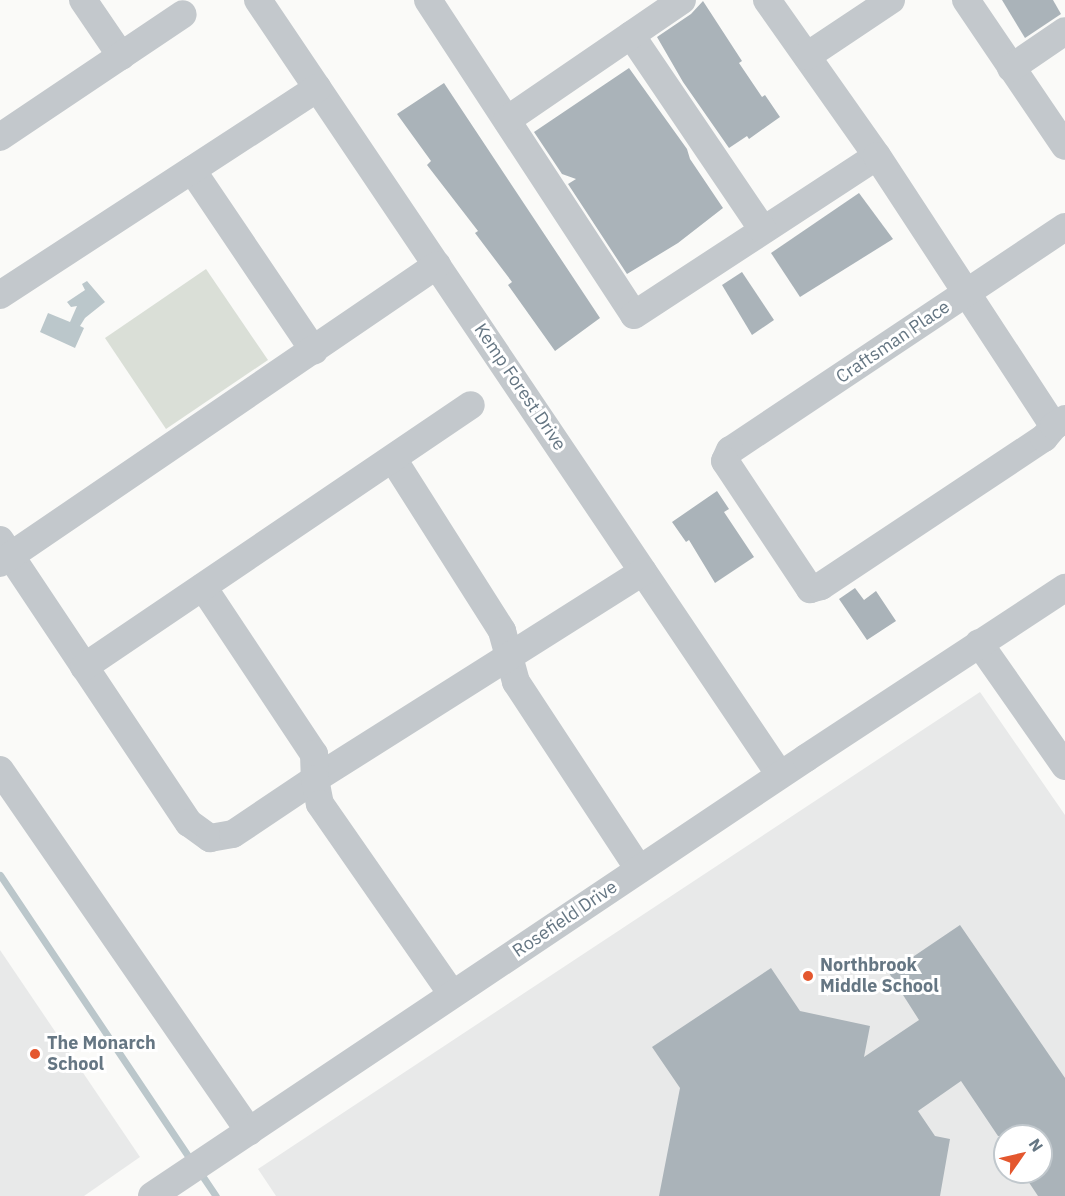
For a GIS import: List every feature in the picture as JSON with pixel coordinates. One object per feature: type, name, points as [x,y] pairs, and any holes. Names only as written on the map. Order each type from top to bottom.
[{"type":"street","points":[[83,0],[121,56]]},
{"type":"street","name":"Kemp Forest Drive","points":[[258,0],[780,775]]},
{"type":"street","points":[[428,0],[634,315],[877,156]]},
{"type":"street","points":[[507,120],[682,0]]},
{"type":"street","points":[[767,0],[1060,422]]},
{"type":"street","points":[[807,56],[891,0]]},
{"type":"street","points":[[966,0],[1065,146]]},
{"type":"street","points":[[0,137],[183,14]]},
{"type":"street","points":[[1011,68],[1065,31]]},
{"type":"street","points":[[631,35],[764,230]]},
{"type":"street","points":[[0,295],[318,88]]},
{"type":"street","points":[[192,170],[314,351]]},
{"type":"street","name":"Craftsman Place","points":[[1060,422],[1044,438],[821,586],[810,589],[725,460],[730,450],[1065,227]]},
{"type":"street","points":[[437,265],[314,351],[4,553],[189,823],[210,838],[233,834],[315,779],[644,572]]},
{"type":"street","points":[[84,667],[471,405]]},
{"type":"street","points":[[393,459],[502,631],[516,682],[639,869]]},
{"type":"street","points":[[203,587],[314,754],[315,779],[320,804],[452,994]]},
{"type":"street","name":"Rosefield Drive","points":[[157,1193],[780,775],[1065,588]]},
{"type":"street","points":[[979,643],[1065,766]]},
{"type":"street","points":[[0,770],[249,1131]]},
{"type":"shaded area","points":[[206,269],[268,360],[166,429],[105,338]]},
{"type":"shaded area","points":[[87,281],[105,302],[85,318],[80,326],[84,328],[75,348],[40,332],[48,313],[70,322],[77,306],[71,307],[67,302],[85,290],[82,284]]},
{"type":"shaded area","name":"Northbrook Middle School","points":[[980,692],[1065,815],[1065,1196],[276,1196],[258,1169]]},
{"type":"shaded area","name":"The Monarch School","points":[[0,950],[140,1157],[84,1196],[0,1196]]},
{"type":"building","points":[[1002,0],[1053,0],[1061,14],[1025,38]]},
{"type":"building","points":[[703,1],[742,61],[739,63],[762,97],[765,95],[780,117],[749,139],[747,136],[729,148],[683,82],[657,37],[691,14]]},
{"type":"building","points":[[629,68],[687,149],[690,159],[723,208],[678,243],[627,274],[568,184],[576,179],[562,174],[534,132]]},
{"type":"building","points":[[444,83],[600,318],[555,351],[508,285],[512,282],[475,233],[478,231],[427,165],[431,161],[397,114]]},
{"type":"building","points":[[859,193],[893,239],[800,297],[771,253]]},
{"type":"building","points":[[742,272],[774,320],[752,335],[722,285]]},
{"type":"building","points":[[717,491],[729,509],[724,512],[754,557],[715,583],[689,540],[686,542],[672,522]]},
{"type":"building","points":[[855,588],[864,600],[876,591],[896,621],[867,640],[839,599]]},
{"type":"building","points":[[960,925],[1065,1078],[1065,1196],[1038,1196],[1030,1184],[1053,1184],[1053,1124],[993,1124],[993,1129],[961,1081],[918,1111],[935,1136],[950,1139],[940,1196],[659,1196],[680,1088],[652,1047],[771,968],[800,1011],[870,1026],[864,1057],[919,1020],[889,973]]},
{"type":"waterway","points":[[0,875],[192,1162]]},
{"type":"waterway","points":[[199,1171],[216,1196]]},
{"type":"place","name":"Northbrook Middle School","points":[[808,976]]},
{"type":"place","name":"The Monarch School","points":[[35,1054]]}]
